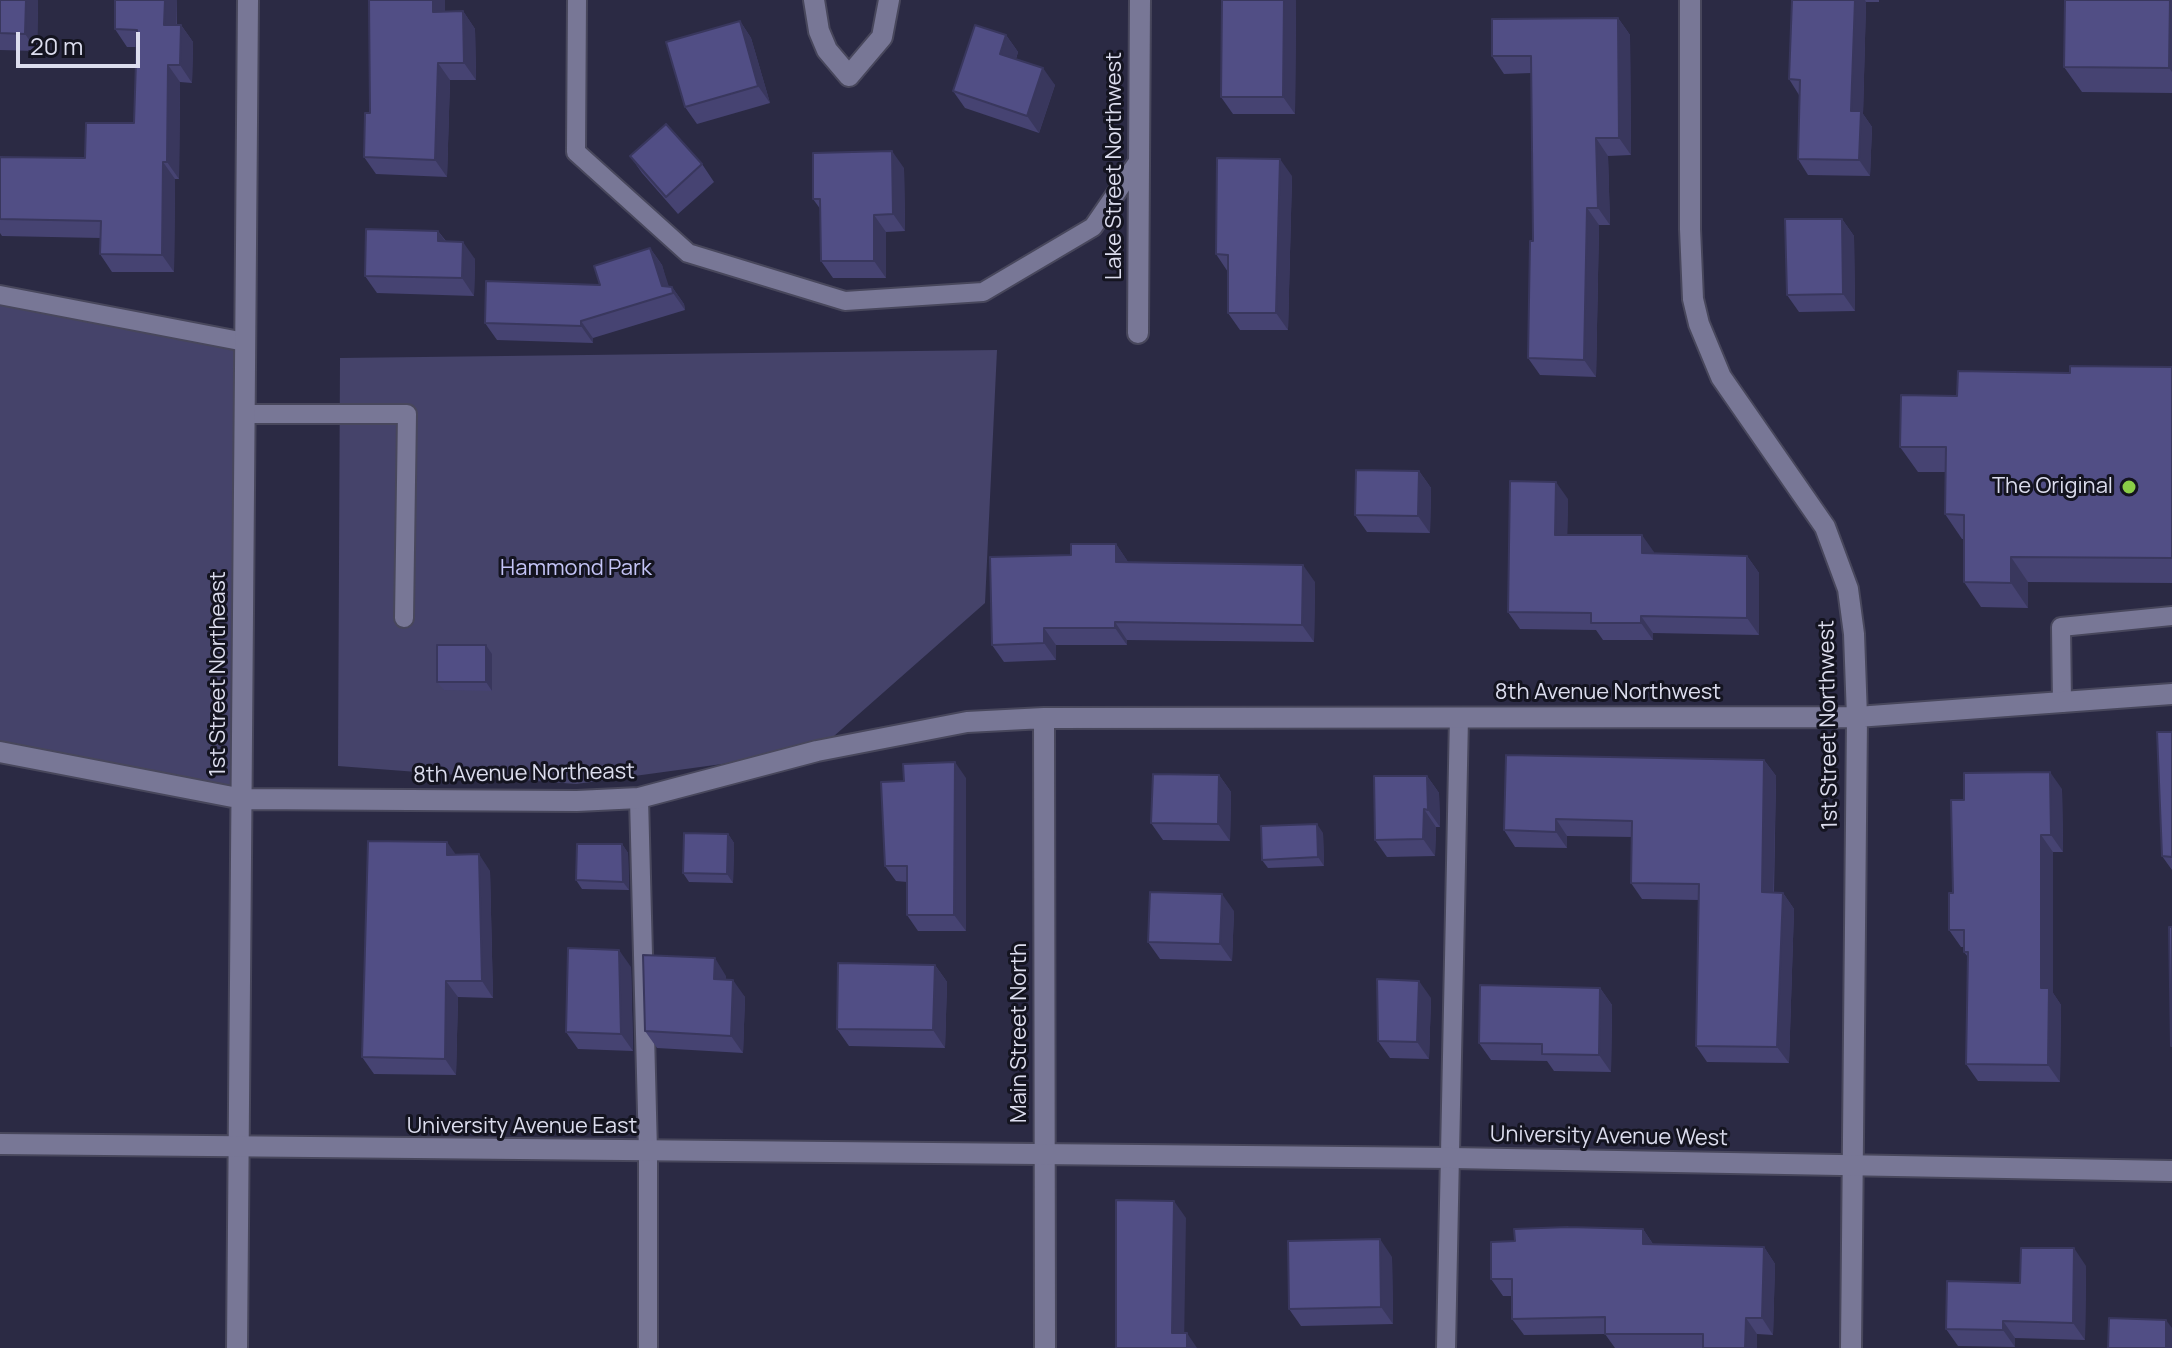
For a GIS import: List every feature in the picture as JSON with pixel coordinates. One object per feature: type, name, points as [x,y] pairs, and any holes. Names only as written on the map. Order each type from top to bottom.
[{"type":"street","name":"1st Street Northeast","points":[[237,1348],[248,0]]},
{"type":"street","points":[[814,0],[819,31],[827,50],[849,76],[882,37],[889,0]]},
{"type":"street","name":"Lake Street Northwest","points":[[1138,333],[1140,0]]},
{"type":"street","name":"1st Street Northwest","points":[[1690,0],[1690,229],[1693,299],[1699,324],[1721,377],[1815,511],[1840,562],[1848,589],[1854,634],[1857,717],[1851,1348]]},
{"type":"street","name":"8th Avenue Northwest","points":[[1044,718],[1857,717],[2172,694]]},
{"type":"street","name":"8th Avenue Northeast","points":[[0,752],[243,799],[577,801],[639,798],[817,751],[926,728],[1044,718]]},
{"type":"street","name":"Main Street North","points":[[1044,718],[1045,1348]]},
{"type":"street","name":"University Avenue East","points":[[0,1144],[238,1149],[1044,1155]]},
{"type":"street","name":"University Avenue West","points":[[1044,1155],[1452,1158],[2172,1171]]},
{"type":"lane","points":[[577,0],[576,152],[688,253],[845,301],[983,292],[1093,227],[1139,160]]},
{"type":"lane","points":[[0,295],[245,342]]},
{"type":"lane","points":[[245,414],[407,414],[404,618]]},
{"type":"lane","points":[[2062,703],[2061,627],[2172,616]]},
{"type":"lane","points":[[1446,1348],[1459,717]]},
{"type":"lane","points":[[639,798],[648,1152],[648,1348]]},
{"type":"green space","points":[[0,299],[245,342],[243,799],[0,752]]},
{"type":"green space","name":"Hammond Park","points":[[997,350],[985,603],[817,751],[576,784],[338,766],[340,358]]},
{"type":"building","points":[[0,0],[26,0],[25,34],[0,33]]},
{"type":"building","points":[[115,0],[165,0],[164,25],[181,25],[180,65],[168,65],[162,255],[100,254],[101,221],[0,219],[0,157],[85,158],[86,123],[134,123],[137,30],[115,29]]},
{"type":"building","points":[[369,0],[433,0],[433,12],[463,11],[464,63],[438,63],[435,160],[364,157],[365,113],[370,113]]},
{"type":"building","points":[[1222,0],[1284,0],[1283,97],[1221,97]]},
{"type":"building","points":[[1792,0],[1855,0],[1851,111],[1861,111],[1859,160],[1798,159],[1800,80],[1789,79]]},
{"type":"building","points":[[2065,0],[2170,0],[2169,68],[2064,67]]},
{"type":"building","points":[[1618,18],[1619,138],[1596,138],[1598,208],[1587,208],[1584,360],[1528,358],[1530,241],[1533,241],[1531,56],[1492,56],[1492,19]]},
{"type":"building","points":[[740,21],[758,86],[685,107],[666,42]]},
{"type":"building","points":[[975,25],[1006,35],[1000,54],[1043,68],[1027,116],[953,91]]},
{"type":"building","points":[[666,124],[702,164],[666,197],[630,156]]},
{"type":"building","points":[[892,151],[893,214],[874,215],[874,261],[821,261],[820,199],[813,199],[813,153]]},
{"type":"building","points":[[1217,158],[1280,159],[1276,313],[1228,313],[1228,255],[1216,254]]},
{"type":"building","points":[[1785,219],[1842,219],[1843,294],[1787,295]]},
{"type":"building","points":[[366,229],[438,231],[438,241],[463,242],[462,278],[365,276]]},
{"type":"building","points":[[650,248],[662,286],[672,287],[673,293],[581,321],[581,326],[485,323],[486,281],[600,285],[594,266]]},
{"type":"building","points":[[2070,366],[2172,367],[2172,558],[2011,557],[2011,583],[1964,582],[1964,515],[1945,514],[1946,447],[1900,447],[1901,395],[1957,396],[1958,371],[2070,373]]},
{"type":"building","points":[[1356,470],[1419,471],[1418,516],[1355,515]]},
{"type":"building","points":[[1510,481],[1556,482],[1555,535],[1642,535],[1642,553],[1747,556],[1747,618],[1641,616],[1641,623],[1591,623],[1591,613],[1508,612]]},
{"type":"building","points":[[1071,544],[1116,544],[1116,562],[1303,565],[1302,625],[1115,622],[1115,628],[1044,628],[1044,643],[992,645],[990,557],[1071,555]]},
{"type":"building","points":[[437,645],[486,645],[486,682],[437,682]]},
{"type":"building","points":[[2157,732],[2172,732],[2172,857],[2162,856]]},
{"type":"building","points":[[1506,755],[1764,760],[1762,892],[1783,893],[1777,1047],[1696,1046],[1699,884],[1631,883],[1632,821],[1556,819],[1556,832],[1504,830]]},
{"type":"building","points":[[955,762],[954,915],[907,915],[907,866],[885,866],[881,782],[904,781],[903,764]]},
{"type":"building","points":[[2050,772],[2051,835],[2041,835],[2041,988],[2049,988],[2048,1065],[1966,1064],[1968,952],[1964,952],[1964,930],[1949,930],[1949,893],[1953,893],[1951,800],[1964,800],[1964,773]]},
{"type":"building","points":[[1153,774],[1219,775],[1218,824],[1151,823]]},
{"type":"building","points":[[1374,776],[1427,776],[1428,810],[1424,809],[1423,839],[1375,840]]},
{"type":"building","points":[[1317,824],[1318,857],[1262,860],[1261,826]]},
{"type":"building","points":[[684,833],[728,834],[727,874],[683,873]]},
{"type":"building","points":[[368,841],[447,842],[447,855],[479,854],[482,981],[446,981],[445,1059],[362,1057]]},
{"type":"building","points":[[577,844],[622,844],[623,882],[576,880]]},
{"type":"building","points":[[1150,892],[1222,894],[1220,944],[1148,942]]},
{"type":"building","points":[[2169,927],[2172,927],[2172,1046],[2171,1046]]},
{"type":"building","points":[[568,948],[619,950],[621,1034],[566,1032]]},
{"type":"building","points":[[643,955],[715,958],[714,979],[733,980],[731,1036],[645,1031]]},
{"type":"building","points":[[838,963],[935,965],[933,1030],[837,1029]]},
{"type":"building","points":[[1377,979],[1419,981],[1417,1042],[1378,1041]]},
{"type":"building","points":[[1480,985],[1600,988],[1599,1055],[1542,1054],[1542,1044],[1479,1043]]},
{"type":"building","points":[[1116,1200],[1174,1201],[1172,1333],[1187,1333],[1187,1348],[1116,1348]]},
{"type":"building","points":[[1514,1229],[1643,1229],[1643,1244],[1764,1247],[1762,1318],[1746,1318],[1745,1348],[1703,1348],[1703,1334],[1605,1334],[1605,1317],[1512,1319],[1512,1279],[1491,1279],[1491,1242],[1515,1241]]},
{"type":"building","points":[[1380,1239],[1381,1307],[1289,1309],[1288,1241]]},
{"type":"building","points":[[2021,1248],[2074,1248],[2073,1323],[2003,1321],[2003,1330],[1946,1329],[1947,1281],[2020,1283]]},
{"type":"building","points":[[2109,1318],[2166,1320],[2166,1348],[2108,1348]]},
{"type":"place","name":"The Original","points":[[2129,487]]}]
